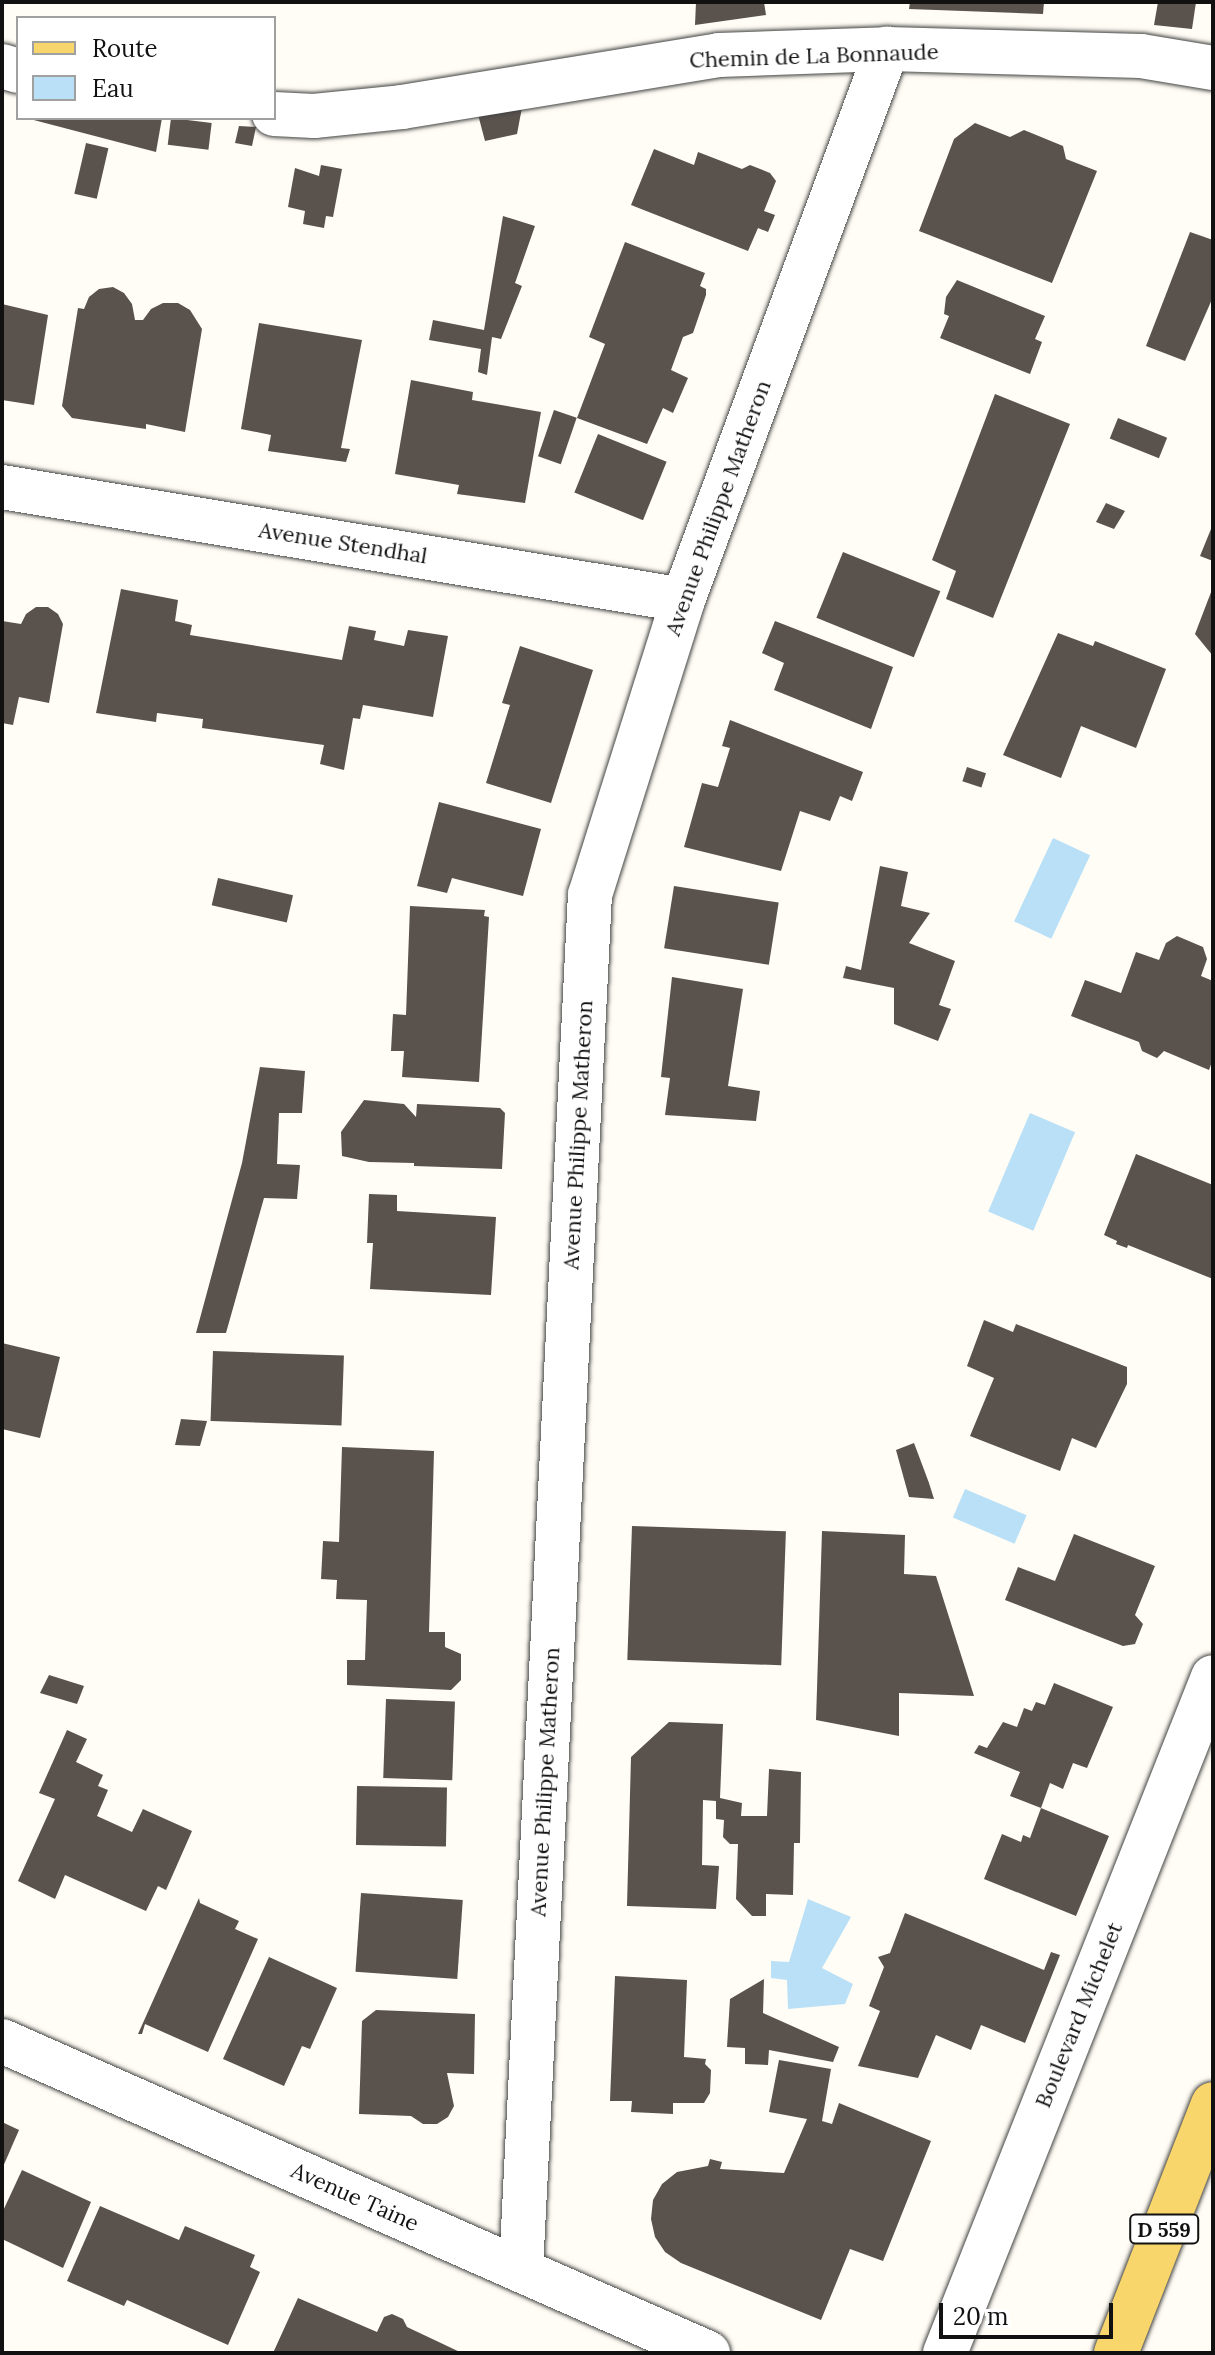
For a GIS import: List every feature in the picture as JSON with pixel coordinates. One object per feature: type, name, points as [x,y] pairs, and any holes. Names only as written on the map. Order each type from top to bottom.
[{"type":"main road","name":"D 559","points":[[1116,2353],[1213,2104]]},
{"type":"street","name":"Chemin de La Bonnaude","points":[[276,114],[314,116],[402,107],[719,55],[887,49],[1141,56],[1213,68]]},
{"type":"street","name":"Avenue Philippe Matheron","points":[[521,2270],[590,895],[683,600],[887,49]]},
{"type":"street","name":"Avenue Stendhal","points":[[2,487],[683,600]]},
{"type":"street","name":"Boulevard Michelet","points":[[945,2353],[1213,1677]]},
{"type":"street","name":"Avenue Taine","points":[[2,2041],[708,2353]]},
{"type":"water","points":[[1053,838],[1090,855],[1051,939],[1014,921]]},
{"type":"water","points":[[1030,1113],[1075,1132],[1033,1231],[988,1211]]},
{"type":"water","points":[[965,1489],[1027,1515],[1015,1544],[953,1518]]},
{"type":"water","points":[[808,1899],[851,1917],[822,1968],[853,1984],[845,2004],[788,2009],[787,1980],[771,1978],[771,1961],[789,1962]]},
{"type":"building","points":[[696,2],[764,2],[766,15],[695,25]]},
{"type":"building","points":[[910,2],[1044,2],[1043,14],[909,9]]},
{"type":"building","points":[[1158,2],[1196,2],[1192,29],[1154,25]]},
{"type":"building","points":[[524,97],[517,134],[485,141],[476,107]]},
{"type":"building","points":[[34,120],[162,120],[156,152]]},
{"type":"building","points":[[171,120],[212,123],[208,150],[168,145]]},
{"type":"building","points":[[975,123],[1010,137],[1024,130],[1063,146],[1066,159],[1097,171],[1052,283],[919,231],[954,139]]},
{"type":"building","points":[[239,126],[256,127],[252,146],[235,143]]},
{"type":"building","points":[[86,143],[108,148],[97,199],[74,194]]},
{"type":"building","points":[[654,149],[694,165],[698,152],[742,169],[750,165],[770,173],[776,181],[764,211],[775,215],[768,232],[758,228],[748,251],[631,205]]},
{"type":"building","points":[[321,165],[342,169],[333,217],[326,216],[324,228],[303,224],[305,211],[288,207],[295,168],[319,176]]},
{"type":"building","points":[[503,216],[535,226],[515,283],[522,286],[501,339],[492,337],[487,375],[478,372],[481,349],[429,340],[433,320],[484,330]]},
{"type":"building","points":[[1190,232],[1213,240],[1213,297],[1185,361],[1146,346]]},
{"type":"building","points":[[625,242],[705,273],[700,286],[706,289],[706,295],[693,333],[683,337],[671,370],[688,378],[673,413],[663,408],[647,444],[577,418],[605,344],[589,337]]},
{"type":"building","points":[[957,280],[1045,316],[1035,339],[1042,342],[1030,374],[940,338],[949,316],[944,314],[946,297]]},
{"type":"building","points":[[113,287],[124,293],[132,304],[135,320],[143,320],[151,309],[163,303],[178,303],[190,310],[202,329],[185,432],[146,424],[146,429],[72,418],[62,406],[78,308],[84,309],[89,297],[99,289]]},
{"type":"building","points":[[2,304],[48,315],[34,405],[2,400]]},
{"type":"building","points":[[259,323],[362,340],[341,448],[350,449],[346,462],[268,451],[271,435],[241,429]]},
{"type":"building","points":[[411,380],[473,392],[472,400],[541,412],[525,503],[457,494],[459,485],[395,474]]},
{"type":"building","points":[[995,394],[1070,424],[993,618],[946,599],[956,571],[932,560]]},
{"type":"building","points":[[554,410],[577,418],[561,464],[538,456]]},
{"type":"building","points":[[1118,418],[1167,438],[1159,458],[1110,438]]},
{"type":"building","points":[[598,434],[667,462],[643,520],[574,492]]},
{"type":"building","points":[[1106,503],[1125,511],[1114,529],[1096,522]]},
{"type":"building","points":[[1213,524],[1213,561],[1200,556]]},
{"type":"building","points":[[843,552],[940,591],[914,657],[816,618]]},
{"type":"building","points":[[1213,587],[1213,656],[1195,634]]},
{"type":"building","points":[[121,589],[178,600],[175,621],[192,625],[190,635],[342,660],[349,626],[376,631],[374,640],[404,646],[408,630],[448,636],[433,717],[363,705],[360,719],[353,718],[344,770],[320,764],[324,745],[202,728],[203,719],[157,713],[156,722],[96,713]]},
{"type":"building","points":[[36,607],[48,607],[58,614],[63,624],[49,703],[19,697],[13,725],[2,723],[2,621],[21,624],[26,614]]},
{"type":"building","points":[[775,621],[893,667],[871,729],[774,690],[784,663],[762,653]]},
{"type":"building","points":[[1058,633],[1093,646],[1095,641],[1166,669],[1136,748],[1081,726],[1061,778],[1003,755]]},
{"type":"building","points":[[520,646],[593,670],[551,803],[486,783],[510,705],[502,703]]},
{"type":"building","points":[[730,720],[863,772],[852,801],[840,796],[830,821],[800,811],[781,871],[684,847],[702,783],[718,787],[730,748],[722,746]]},
{"type":"building","points":[[967,767],[986,773],[981,787],[962,781]]},
{"type":"building","points":[[439,802],[541,829],[523,896],[452,878],[447,893],[417,886]]},
{"type":"building","points":[[880,866],[908,872],[901,906],[930,913],[909,943],[955,961],[939,1005],[951,1009],[938,1041],[894,1024],[894,988],[843,978],[846,966],[861,970]]},
{"type":"building","points":[[218,878],[293,895],[287,923],[212,905]]},
{"type":"building","points":[[674,886],[779,903],[769,965],[664,948]]},
{"type":"building","points":[[410,906],[485,910],[484,916],[489,917],[479,1082],[402,1077],[404,1051],[391,1051],[393,1014],[406,1015]]},
{"type":"building","points":[[1177,936],[1203,947],[1207,959],[1201,976],[1213,981],[1213,1059],[1209,1070],[1164,1051],[1157,1058],[1142,1051],[1139,1042],[1071,1016],[1085,980],[1121,993],[1136,952],[1159,960],[1166,943]]},
{"type":"building","points":[[672,977],[743,989],[728,1086],[760,1091],[756,1121],[665,1115],[670,1078],[661,1077]]},
{"type":"building","points":[[260,1067],[305,1071],[302,1113],[279,1113],[277,1164],[300,1165],[297,1199],[264,1198],[226,1333],[196,1333],[242,1163]]},
{"type":"building","points":[[364,1100],[404,1104],[416,1117],[417,1104],[500,1108],[505,1113],[502,1169],[414,1166],[414,1163],[369,1162],[342,1156],[341,1132]]},
{"type":"building","points":[[1136,1154],[1213,1185],[1213,1279],[1128,1245],[1127,1248],[1116,1244],[1117,1241],[1104,1235]]},
{"type":"building","points":[[369,1194],[397,1195],[397,1211],[496,1217],[491,1295],[370,1289],[373,1243],[367,1243]]},
{"type":"building","points":[[984,1320],[1013,1332],[1016,1324],[1127,1367],[1127,1384],[1096,1448],[1072,1438],[1060,1471],[970,1436],[994,1378],[967,1366]]},
{"type":"building","points":[[2,1343],[60,1357],[40,1438],[2,1429]]},
{"type":"building","points":[[213,1351],[344,1356],[341,1426],[211,1421]]},
{"type":"building","points":[[181,1419],[207,1421],[200,1446],[175,1445]]},
{"type":"building","points":[[914,1443],[934,1499],[909,1497],[896,1450]]},
{"type":"building","points":[[342,1447],[434,1451],[429,1632],[445,1632],[445,1647],[461,1654],[461,1680],[451,1690],[347,1685],[347,1660],[365,1660],[367,1600],[336,1599],[337,1580],[321,1579],[323,1541],[339,1542]]},
{"type":"building","points":[[632,1526],[786,1531],[781,1665],[627,1660]]},
{"type":"building","points":[[822,1531],[905,1535],[904,1574],[936,1576],[974,1696],[899,1693],[899,1736],[816,1720]]},
{"type":"building","points":[[1074,1534],[1155,1566],[1135,1615],[1143,1624],[1135,1644],[1123,1646],[1005,1600],[1018,1567],[1055,1581]]},
{"type":"building","points":[[49,1675],[84,1686],[77,1704],[40,1693]]},
{"type":"building","points":[[1054,1683],[1113,1707],[1087,1768],[1073,1763],[1063,1789],[1050,1783],[1041,1808],[1010,1796],[1020,1772],[974,1753],[979,1745],[987,1748],[1003,1722],[1017,1727],[1024,1708],[1032,1711],[1036,1702],[1045,1705]]},
{"type":"building","points":[[386,1699],[455,1701],[452,1780],[383,1778]]},
{"type":"building","points":[[669,1722],[723,1724],[720,1798],[742,1803],[741,1816],[767,1816],[769,1769],[801,1772],[800,1843],[794,1843],[793,1895],[766,1894],[766,1916],[752,1916],[736,1899],[738,1844],[730,1844],[723,1837],[724,1820],[716,1819],[716,1801],[703,1800],[702,1865],[719,1866],[716,1909],[627,1906],[631,1757]]},
{"type":"building","points":[[67,1730],[87,1739],[76,1762],[103,1775],[98,1786],[108,1790],[97,1816],[132,1832],[143,1809],[192,1831],[166,1890],[158,1886],[146,1911],[65,1875],[55,1899],[18,1881],[55,1799],[39,1793]]},
{"type":"building","points":[[357,1786],[447,1788],[446,1847],[356,1845]]},
{"type":"building","points":[[1041,1808],[1109,1836],[1076,1916],[984,1879],[1002,1834],[1021,1842],[1023,1835],[1030,1838]]},
{"type":"building","points":[[361,1893],[463,1900],[457,1979],[355,1972]]},
{"type":"building","points":[[199,1898],[200,1903],[239,1921],[235,1929],[258,1939],[208,2052],[145,2024],[142,2034],[138,2034]]},
{"type":"building","points":[[905,1913],[1044,1970],[1051,1952],[1060,1955],[1025,2043],[981,2025],[971,2050],[936,2035],[918,2078],[858,2066],[880,2011],[869,2006],[884,1967],[878,1957],[890,1953]]},
{"type":"building","points":[[269,1957],[337,1988],[310,2049],[302,2046],[284,2086],[223,2059]]},
{"type":"building","points":[[615,1976],[687,1980],[684,2057],[706,2059],[705,2064],[711,2070],[710,2093],[704,2103],[673,2103],[673,2114],[631,2112],[632,2101],[610,2101]]},
{"type":"building","points":[[764,1979],[763,2013],[839,2047],[833,2062],[769,2050],[768,2065],[745,2064],[745,2048],[727,2047],[730,1999]]},
{"type":"building","points":[[376,2010],[475,2014],[474,2074],[447,2073],[454,2106],[448,2117],[437,2124],[423,2124],[411,2116],[359,2114],[362,2021]]},
{"type":"building","points":[[779,2060],[831,2069],[822,2121],[832,2124],[839,2103],[931,2141],[883,2261],[850,2249],[821,2320],[681,2263],[665,2252],[655,2237],[651,2219],[653,2200],[662,2184],[677,2172],[708,2166],[710,2159],[722,2162],[720,2169],[784,2173],[807,2119],[769,2112]]},
{"type":"building","points":[[2,2122],[19,2130],[2,2169]]},
{"type":"building","points":[[22,2170],[91,2202],[63,2268],[2,2239],[2,2213]]},
{"type":"building","points":[[100,2206],[179,2240],[185,2226],[255,2255],[250,2267],[260,2272],[228,2345],[127,2300],[124,2306],[67,2281]]},
{"type":"building","points":[[298,2298],[377,2332],[384,2317],[392,2314],[403,2319],[407,2327],[462,2353],[273,2353]]}]
